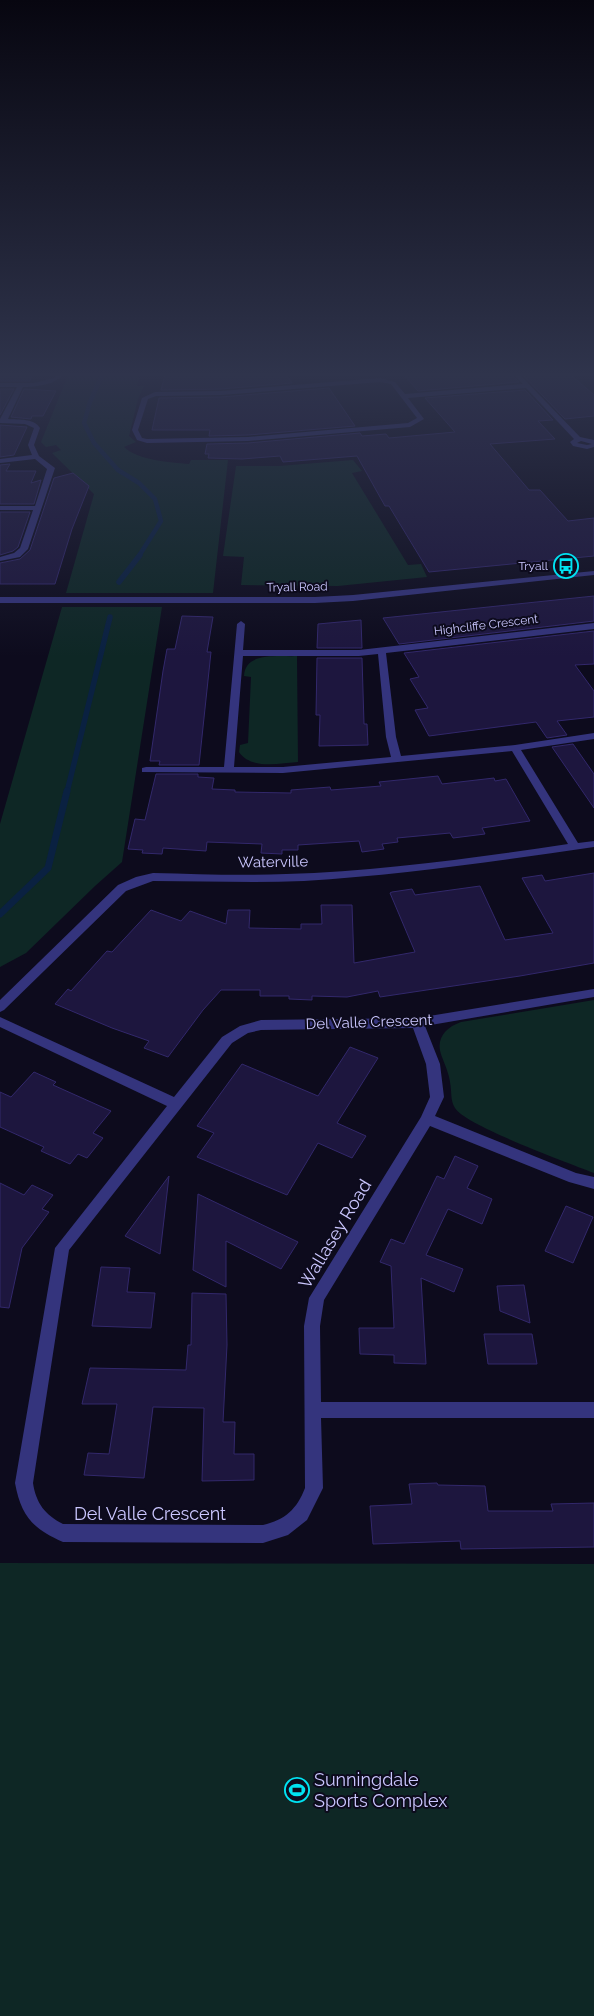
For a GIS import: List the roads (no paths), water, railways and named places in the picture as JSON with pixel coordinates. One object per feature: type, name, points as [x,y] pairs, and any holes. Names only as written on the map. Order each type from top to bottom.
[{"type":"street","points":[[0,559],[16,554],[24,548],[51,469]]},
{"type":"street","points":[[0,508],[38,508]]},
{"type":"street","name":"Tryall Road","points":[[0,600],[315,600],[362,597],[594,573]]},
{"type":"street","points":[[229,770],[241,624]]},
{"type":"street","name":"Highcliffe Crescent","points":[[238,652],[359,653],[594,626]]},
{"type":"street","points":[[381,650],[384,660],[391,737],[397,760]]},
{"type":"street","points":[[146,770],[283,770],[515,748],[594,736]]},
{"type":"street","points":[[515,748],[575,847]]},
{"type":"street","name":"Waterville","points":[[0,1007],[122,888],[140,880],[153,878],[302,877],[372,872],[456,864],[594,844]]},
{"type":"street","name":"Del Valle Crescent","points":[[313,1410],[314,1488],[308,1504],[298,1518],[276,1532],[263,1534],[63,1533],[51,1529],[40,1521],[32,1511],[26,1498],[24,1483],[62,1248],[227,1040],[244,1030],[261,1025],[417,1023],[594,993]]},
{"type":"street","points":[[0,1022],[176,1104]]},
{"type":"street","name":"Wallasey Road","points":[[313,1410],[312,1326],[317,1298],[427,1119],[437,1097],[433,1064],[417,1023]]},
{"type":"street","points":[[427,1119],[574,1178],[594,1183]]},
{"type":"street","points":[[313,1410],[594,1410]]},
{"type":"waterway","points":[[117,469],[139,483],[155,499],[161,521],[139,556]]},
{"type":"waterway","points":[[119,582],[140,555]]},
{"type":"waterway","points":[[67,792],[110,617]]},
{"type":"waterway","points":[[0,914],[48,868],[67,791]]},
{"type":"place","name":"Tryall","points":[[566,566]]},
{"type":"place","name":"Sunningdale Sports Complex","points":[[297,1790]]}]
